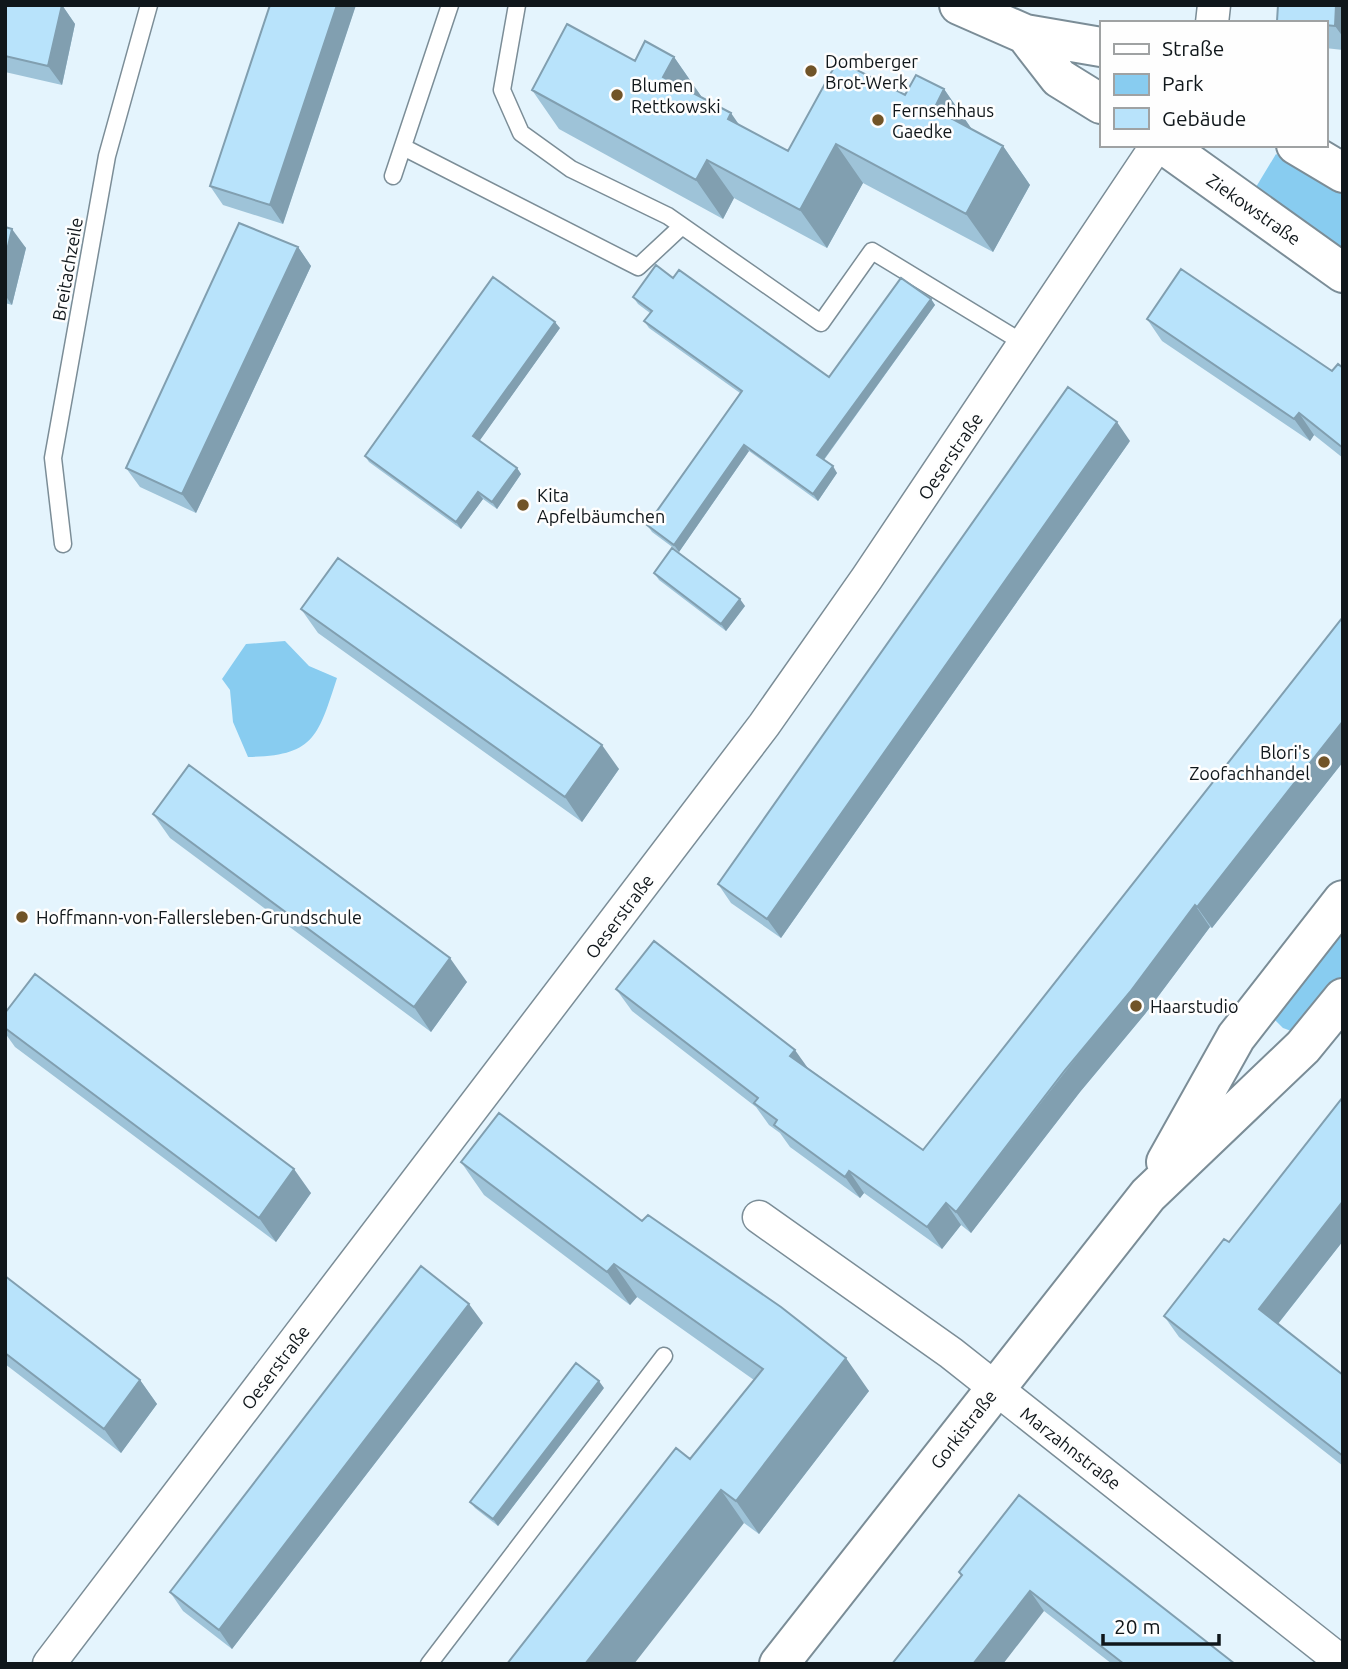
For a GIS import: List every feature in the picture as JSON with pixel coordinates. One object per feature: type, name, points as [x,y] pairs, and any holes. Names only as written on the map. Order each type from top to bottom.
[{"type":"main road","points":[[959,5],[1025,34],[1100,47]]},
{"type":"main road","points":[[1025,34],[1059,78],[1100,103]]},
{"type":"main road","name":"Ziekowstraße","points":[[1167,147],[1343,273]]},
{"type":"main road","points":[[1299,147],[1343,173]]},
{"type":"main road","name":"Gorkistraße","points":[[1148,1195],[1236,1037],[1343,900]]},
{"type":"main road","name":"Gorkistraße","points":[[779,1664],[1148,1195],[1303,1047],[1343,998]]},
{"type":"street","name":"Oeserstraße","points":[[49,1664],[764,725],[867,578],[1156,147]]},
{"type":"street","name":"Marzahnstraße","points":[[759,1217],[951,1353],[1343,1663]]},
{"type":"lane","name":"Breitachzeile","points":[[63,544],[53,458],[107,156],[149,5]]},
{"type":"lane","points":[[393,176],[450,5]]},
{"type":"lane","points":[[517,5],[502,90],[521,133],[571,169],[668,216],[821,323],[872,251],[1025,344]]},
{"type":"lane","points":[[404,147],[638,267],[682,226]]},
{"type":"lane","points":[[429,1664],[664,1356]]},
{"type":"green space","points":[[1276,154],[1343,195],[1343,253],[1256,187]]},
{"type":"green space","points":[[285,641],[309,666],[337,678],[318,728],[301,747],[270,756],[248,757],[233,722],[230,690],[222,679],[246,644]]},
{"type":"green space","points":[[1343,912],[1343,983],[1294,1032],[1283,1028],[1273,1018]]},
{"type":"building","points":[[5,5],[62,5],[48,66],[5,56]]},
{"type":"building","points":[[270,5],[337,5],[270,205],[210,186]]},
{"type":"building","points":[[1278,5],[1336,5],[1335,26],[1327,25],[1327,21],[1277,21]]},
{"type":"building","points":[[567,24],[635,61],[645,41],[674,57],[663,77],[731,113],[728,119],[788,151],[838,60],[905,95],[916,75],[944,89],[934,109],[1003,146],[966,214],[836,144],[800,210],[707,160],[696,180],[532,90]]},
{"type":"building","points":[[239,223],[298,247],[182,494],[126,468]]},
{"type":"building","points":[[5,227],[12,229],[5,259]]},
{"type":"building","points":[[656,265],[673,278],[679,270],[829,377],[901,278],[931,299],[817,455],[833,466],[813,494],[744,445],[674,545],[647,525],[742,391],[644,321],[652,311],[633,297]]},
{"type":"building","points":[[1181,269],[1332,371],[1338,364],[1343,368],[1343,448],[1299,413],[1294,419],[1147,319]]},
{"type":"building","points":[[493,277],[555,322],[473,436],[517,468],[492,502],[478,492],[456,522],[365,456]]},
{"type":"building","points":[[1068,387],[1117,422],[767,919],[718,884]]},
{"type":"building","points":[[672,548],[740,599],[721,624],[654,573]]},
{"type":"building","points":[[338,558],[602,745],[565,797],[301,609]]},
{"type":"building","points":[[1343,617],[1343,721],[1197,907],[1195,905],[1130,992],[1065,1070],[956,1212],[946,1203],[927,1227],[849,1171],[845,1177],[774,1125],[777,1120],[754,1103],[758,1098],[616,989],[654,941],[795,1050],[790,1056],[923,1150]]},
{"type":"building","points":[[189,765],[450,958],[414,1007],[153,814]]},
{"type":"building","points":[[35,974],[294,1169],[259,1218],[5,1028],[5,1013]]},
{"type":"building","points":[[1343,1097],[1343,1201],[1259,1309],[1343,1375],[1343,1456],[1164,1316],[1224,1239],[1229,1242]]},
{"type":"building","points":[[499,1113],[642,1221],[648,1215],[781,1307],[846,1358],[736,1501],[721,1490],[585,1664],[507,1664],[676,1448],[690,1459],[763,1369],[614,1264],[607,1272],[461,1162]]},
{"type":"building","points":[[421,1266],[469,1304],[219,1630],[170,1592]]},
{"type":"building","points":[[5,1276],[140,1380],[104,1429],[5,1353]]},
{"type":"building","points":[[576,1363],[599,1381],[493,1519],[470,1502]]},
{"type":"building","points":[[1019,1495],[1235,1664],[1124,1664],[1030,1591],[973,1664],[892,1664],[962,1575],[959,1572]]},
{"type":"place","name":"Domberger Brot-Werk","points":[[811,71]]},
{"type":"place","name":"Blumen Rettkowski","points":[[617,95]]},
{"type":"place","name":"Fernsehhaus Gaedke","points":[[878,120]]},
{"type":"place","name":"Kita Apfelbäumchen","points":[[523,505]]},
{"type":"place","name":"Blori's Zoofachhandel","points":[[1324,762]]},
{"type":"place","name":"Hoffmann-von-Fallersleben-Grundschule","points":[[22,917]]},
{"type":"place","name":"Haarstudio","points":[[1136,1006]]}]
